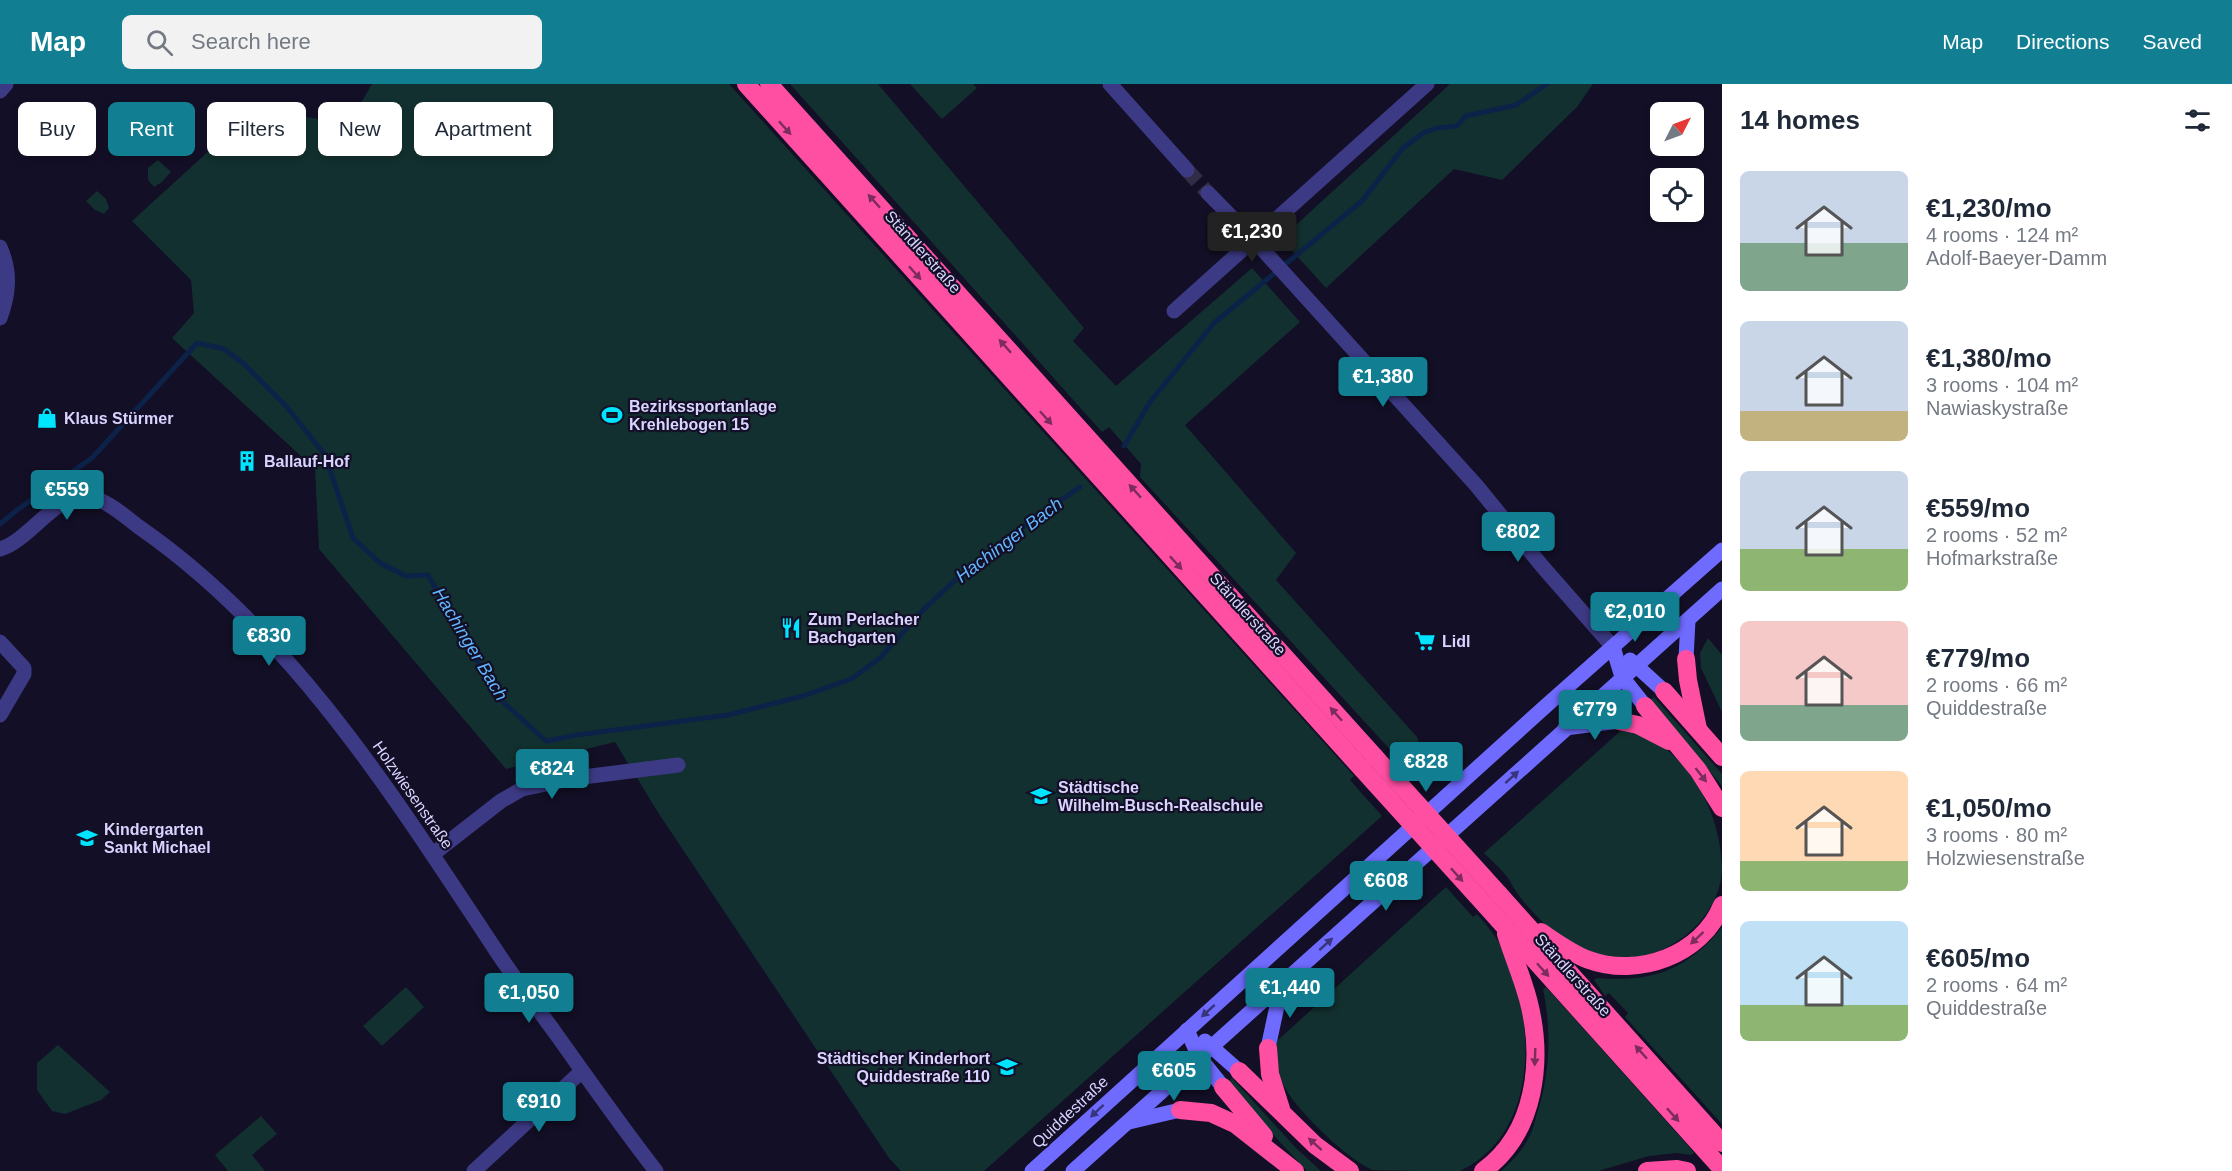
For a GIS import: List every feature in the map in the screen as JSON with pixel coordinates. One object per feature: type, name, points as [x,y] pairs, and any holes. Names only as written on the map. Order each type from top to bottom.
[{"type":"highway","name":"Ständlerstraße","points":[[746,84],[1511,921],[1722,1143]]},
{"type":"highway","name":"Ständlerstraße","points":[[770,84],[1368,763]]},
{"type":"highway","points":[[1686,659],[1688,680],[1699,730]]},
{"type":"highway","points":[[1664,691],[1722,757]]},
{"type":"highway","points":[[1645,706],[1698,770],[1722,807]]},
{"type":"highway","points":[[1619,721],[1638,725],[1676,745]]},
{"type":"highway","points":[[1511,921],[1590,960],[1617,965],[1641,964],[1662,960],[1687,948],[1708,927],[1722,905]]},
{"type":"highway","name":"Ständlerstraße","points":[[1511,921],[1722,1169]]},
{"type":"highway","points":[[1483,1171],[1516,1136],[1531,1096],[1534,1074],[1536,1049],[1511,921]]},
{"type":"highway","points":[[1268,1048],[1270,1074],[1283,1113]]},
{"type":"highway","points":[[1239,1071],[1315,1145],[1350,1171]]},
{"type":"highway","points":[[1223,1088],[1291,1168]]},
{"type":"highway","points":[[1180,1110],[1211,1113],[1235,1124],[1291,1168]]},
{"type":"highway","points":[[1647,1171],[1677,1169],[1687,1171]]},
{"type":"main road","name":"Quiddestraße","points":[[1032,1171],[1722,550]]},
{"type":"main road","points":[[1073,1171],[1722,589]]},
{"type":"main road","points":[[1686,659],[1688,620]]},
{"type":"main road","points":[[1613,647],[1637,665],[1664,691]]},
{"type":"main road","points":[[1613,647],[1622,677],[1645,706]]},
{"type":"main road","points":[[1565,728],[1619,721]]},
{"type":"main road","points":[[1268,1048],[1282,983]]},
{"type":"main road","points":[[1187,1030],[1212,1046],[1239,1071]]},
{"type":"main road","points":[[1187,1030],[1200,1057],[1223,1088]]},
{"type":"main road","points":[[1126,1122],[1180,1110]]},
{"type":"street","points":[[0,91],[6,84]]},
{"type":"street","points":[[1110,84],[1187,170]]},
{"type":"street","points":[[1174,311],[1427,84]]},
{"type":"street","points":[[1208,194],[1254,240],[1476,485],[1542,566],[1613,647]]},
{"type":"street","points":[[0,247],[8,273],[6,301],[0,318]]},
{"type":"street","name":"Holzwiesenstraße","points":[[0,549],[20,538],[64,502],[83,496],[103,502],[155,537],[204,577],[241,612],[299,674],[340,724],[433,854],[497,952],[656,1171]]},
{"type":"street","points":[[0,642],[24,668],[24,674],[0,715]]},
{"type":"street","points":[[433,854],[501,801],[522,789],[575,778],[678,765]]},
{"type":"street","points":[[474,1171],[582,1071]]},
{"type":"green space","points":[[372,84],[729,84],[1354,776],[1350,780],[1382,816],[984,1171],[901,1171],[889,1158],[659,814],[615,742],[506,769],[319,549],[315,469],[172,338],[194,313],[191,280],[132,221],[207,153],[207,156],[306,156],[306,117],[318,119],[318,156],[402,156],[402,102],[361,102]]},
{"type":"green space","points":[[790,84],[878,84],[1084,328],[1073,341],[1116,386],[1252,268],[1300,322],[1185,425],[1296,553],[1276,580],[1417,737],[1427,771],[1419,781],[1140,477],[1141,464],[1109,427],[1102,432]]},
{"type":"green space","points":[[910,84],[973,84],[977,88],[942,119]]},
{"type":"green space","points":[[1450,84],[1593,84],[1577,107],[1502,180],[1454,169],[1326,288],[1286,244],[1286,234]]},
{"type":"green space","points":[[158,160],[171,172],[154,187],[148,180],[148,168]]},
{"type":"green space","points":[[97,191],[106,199],[109,208],[104,214],[95,210],[86,201]]},
{"type":"green space","points":[[1708,638],[1722,655],[1722,712],[1701,668],[1700,653]]},
{"type":"green space","points":[[1654,697],[1722,774],[1722,786],[1650,700]]},
{"type":"green space","points":[[1625,727],[1658,743],[1673,755],[1696,783],[1713,817],[1721,853],[1722,872],[1713,903],[1704,917],[1680,940],[1651,954],[1619,959],[1588,952],[1568,942],[1548,927],[1520,897],[1499,867],[1484,853]]},
{"type":"green space","points":[[1446,887],[1473,917],[1477,914],[1487,926],[1502,946],[1512,968],[1524,1024],[1523,1082],[1515,1109],[1503,1134],[1485,1155],[1460,1171],[1373,1170],[1362,1165],[1337,1145],[1299,1108],[1290,1096],[1278,1070],[1277,1041]]},
{"type":"green space","points":[[1722,927],[1722,1124],[1625,1017],[1628,1013],[1609,993],[1605,996],[1594,980],[1597,978],[1634,978],[1667,970],[1696,954]]},
{"type":"green space","points":[[406,987],[424,1007],[382,1046],[363,1026]]},
{"type":"green space","points":[[1546,987],[1694,1153],[1649,1156],[1598,1171],[1501,1171],[1526,1143],[1541,1101],[1548,1053],[1548,1021],[1543,989]]},
{"type":"green space","points":[[58,1045],[110,1092],[101,1100],[65,1114],[52,1111],[37,1090],[37,1063]]},
{"type":"green space","points":[[1232,1078],[1297,1149],[1321,1171],[1307,1171],[1226,1084]]},
{"type":"green space","points":[[261,1116],[277,1134],[252,1155],[265,1171],[228,1171],[215,1155]]},
{"type":"waterway","name":"Hachinger Bach","points":[[1124,446],[1150,402],[1214,323],[1362,201],[1402,149],[1423,133],[1437,128],[1457,126],[1466,116],[1516,105],[1547,84]]},
{"type":"waterway","name":"Hachinger Bach","points":[[0,524],[92,458],[197,343],[224,349],[244,364],[286,406],[325,455],[353,538],[380,563],[406,576],[428,575],[465,642],[503,702],[546,741],[728,715],[803,696],[851,679],[880,658],[921,612],[952,583],[1004,540],[1080,487]]},
{"type":"tunnel","points":[[1187,170],[1208,193]]},
{"type":"place","name":"Bezirkssportanlage Krehlebogen 15","points":[[612,415]]},
{"type":"place","name":"Klaus Stürmer","points":[[47,418]]},
{"type":"place","name":"Ballauf-Hof","points":[[247,461]]},
{"type":"place","name":"Zum Perlacher Bachgarten","points":[[791,628]]},
{"type":"place","name":"Lidl","points":[[1425,641]]},
{"type":"place","name":"Städtische Wilhelm-Busch-Realschule","points":[[1041,796]]},
{"type":"place","name":"Kindergarten Sankt Michael","points":[[87,838]]},
{"type":"place","name":"Städtischer Kinderhort Quiddestraße 110","points":[[1007,1067]]}]
